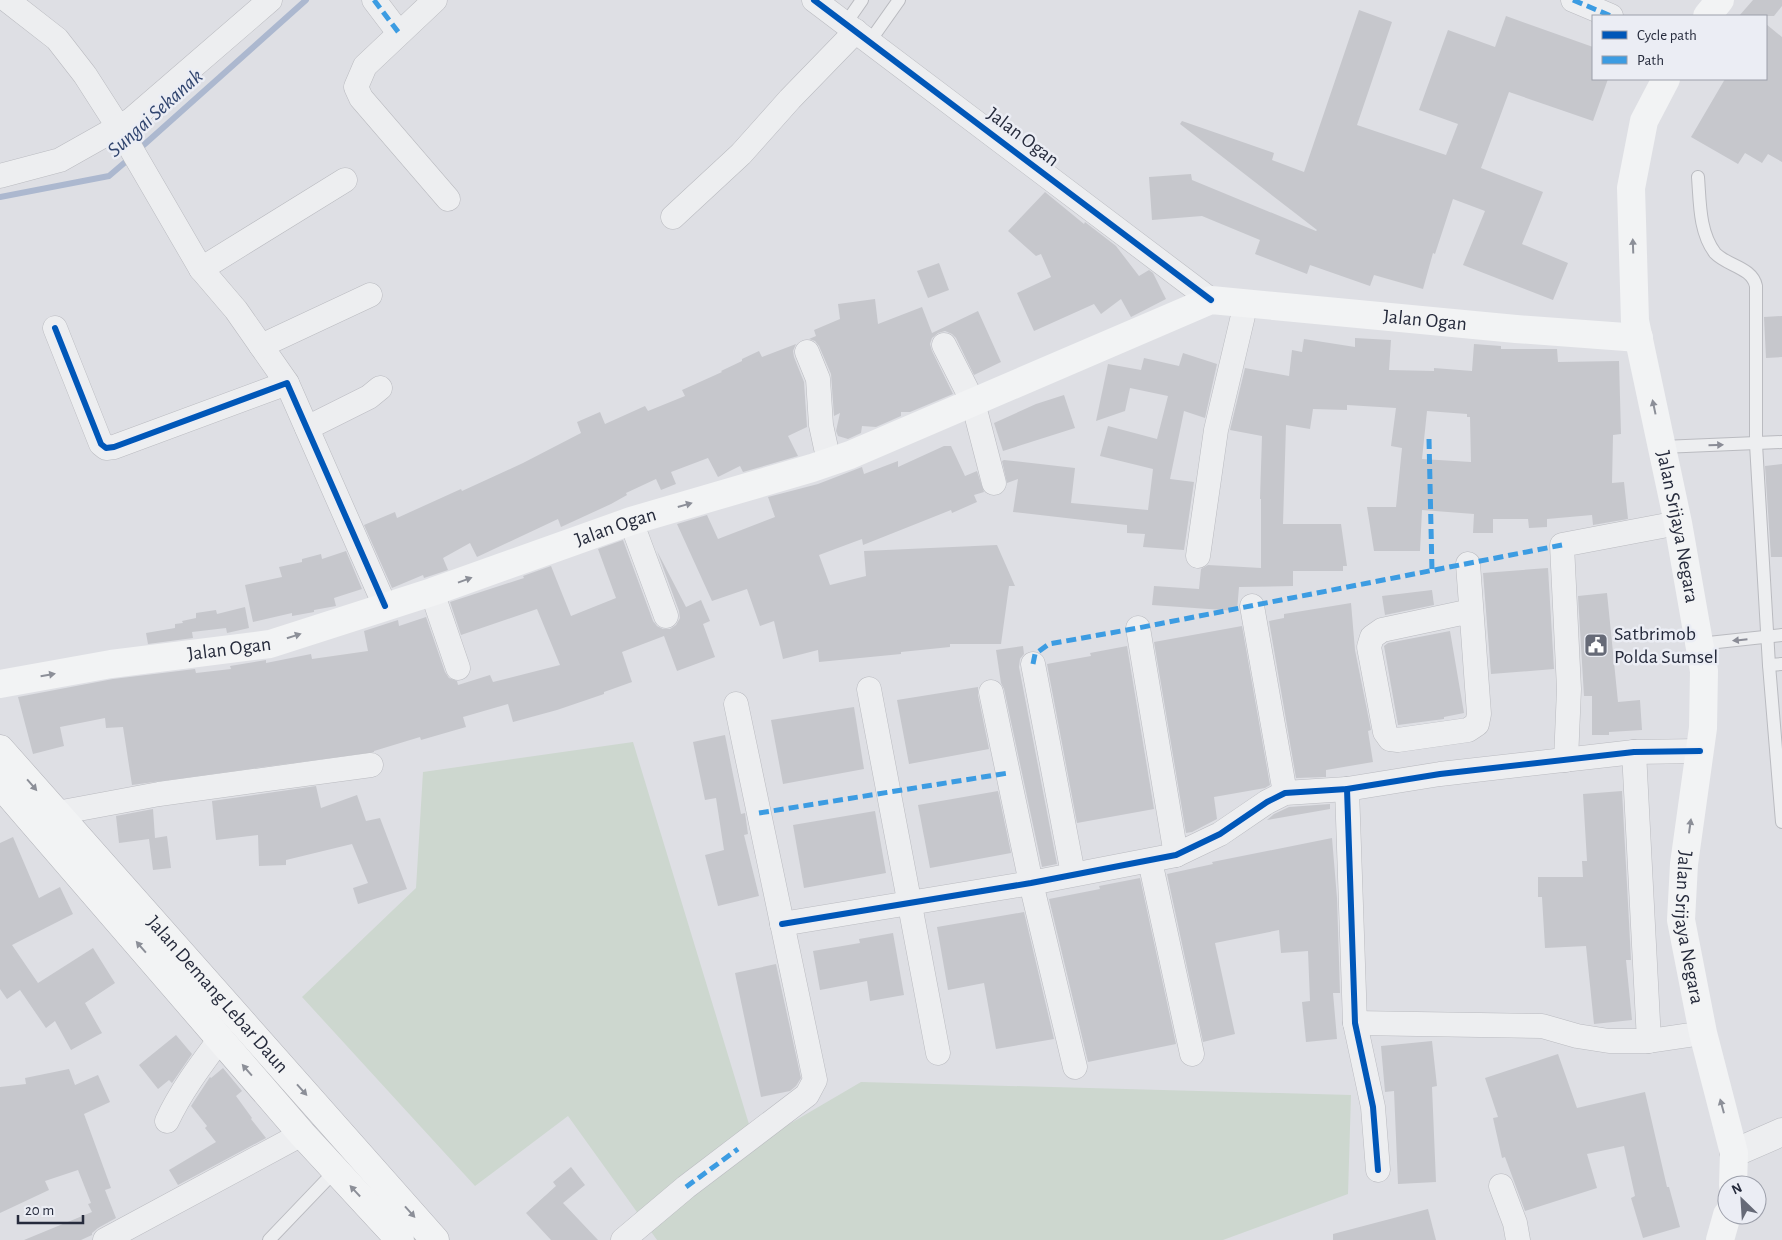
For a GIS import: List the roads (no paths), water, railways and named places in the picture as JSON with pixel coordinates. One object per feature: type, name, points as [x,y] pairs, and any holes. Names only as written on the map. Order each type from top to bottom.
[{"type":"main road","points":[[1708,15],[1720,0]]},
{"type":"main road","name":"Jalan Srijaya Negara","points":[[1665,80],[1644,121],[1631,188],[1636,321],[1678,522],[1704,671],[1703,728],[1684,864],[1681,920],[1703,1033],[1734,1153],[1733,1175]]},
{"type":"main road","name":"Jalan Ogan","points":[[0,684],[111,664],[270,644],[432,592],[631,521],[850,455],[1211,300],[1639,338]]},
{"type":"main road","name":"Jalan Demang Lebar Daun","points":[[0,749],[435,1240]]},
{"type":"main road","name":"Jalan Demang Lebar Daun","points":[[0,784],[302,1134],[400,1240]]},
{"type":"main road","points":[[1720,1240],[1724,1225]]},
{"type":"street","points":[[8,0],[57,39],[85,75],[121,131],[201,270],[236,310],[287,383],[386,606]]},
{"type":"street","points":[[374,0],[399,33]]},
{"type":"street","points":[[435,0],[365,66],[356,87],[361,98],[448,199]]},
{"type":"street","name":"Jalan Ogan","points":[[814,0],[1211,300]]},
{"type":"street","points":[[1573,0],[1608,15]]},
{"type":"street","points":[[0,176],[60,160],[121,131],[262,2]]},
{"type":"street","points":[[672,217],[741,154],[790,99],[857,32]]},
{"type":"street","points":[[201,270],[345,180]]},
{"type":"street","points":[[261,346],[370,295]]},
{"type":"street","points":[[1198,556],[1216,430],[1246,303]]},
{"type":"street","points":[[55,328],[101,444],[106,448],[114,447],[287,383]]},
{"type":"street","points":[[944,344],[973,402],[994,483]]},
{"type":"street","points":[[807,352],[818,379],[821,425],[829,462]]},
{"type":"street","points":[[307,428],[369,397],[380,388]]},
{"type":"street","points":[[631,521],[666,616]]},
{"type":"street","points":[[1566,760],[1569,689],[1562,545],[1678,522]]},
{"type":"street","points":[[1468,564],[1479,714],[1477,724],[1468,730],[1398,740],[1390,738],[1385,732],[1369,647],[1372,637],[1382,630],[1471,611]]},
{"type":"street","points":[[432,592],[458,668]]},
{"type":"street","points":[[1252,606],[1285,793]]},
{"type":"street","points":[[1138,628],[1176,855]]},
{"type":"street","points":[[1033,664],[1073,874]]},
{"type":"street","points":[[869,689],[938,1053]]},
{"type":"street","points":[[991,692],[1031,883],[1075,1067]]},
{"type":"street","points":[[623,1240],[686,1187],[807,1095],[815,1080],[736,704]]},
{"type":"street","points":[[1435,735],[1440,774]]},
{"type":"street","points":[[1634,752],[1648,1041]]},
{"type":"street","points":[[782,924],[1031,883],[1176,855],[1220,834],[1267,802],[1285,793],[1347,789],[1440,774],[1634,752],[1700,752]]},
{"type":"street","points":[[57,813],[160,794],[371,765]]},
{"type":"street","points":[[1347,789],[1355,1023],[1373,1107],[1378,1170]]},
{"type":"street","points":[[1150,861],[1192,1054]]},
{"type":"street","points":[[1355,1023],[1542,1026],[1577,1036],[1609,1041],[1648,1041],[1703,1033]]},
{"type":"street","points":[[167,1121],[189,1080],[220,1039]]},
{"type":"street","points":[[1734,1153],[1782,1132]]},
{"type":"street","points":[[105,1240],[302,1134]]},
{"type":"street","points":[[1501,1186],[1518,1240]]},
{"type":"lane","points":[[857,32],[862,0]]},
{"type":"lane","points":[[857,32],[899,0]]},
{"type":"lane","points":[[1698,178],[1702,219],[1709,242],[1716,253],[1727,263],[1746,271],[1755,281],[1756,444],[1768,637],[1776,664],[1782,822]]},
{"type":"lane","points":[[1662,447],[1782,442]]},
{"type":"lane","points":[[1699,644],[1782,635]]},
{"type":"lane","points":[[270,1240],[336,1170]]},
{"type":"waterway","name":"Sungai Sekanak","points":[[137,151],[306,0]]},
{"type":"waterway","name":"Sungai Sekanak","points":[[0,197],[109,176],[130,158]]},
{"type":"place","name":"Satbrimob Polda Sumsel","points":[[1596,645]]}]
